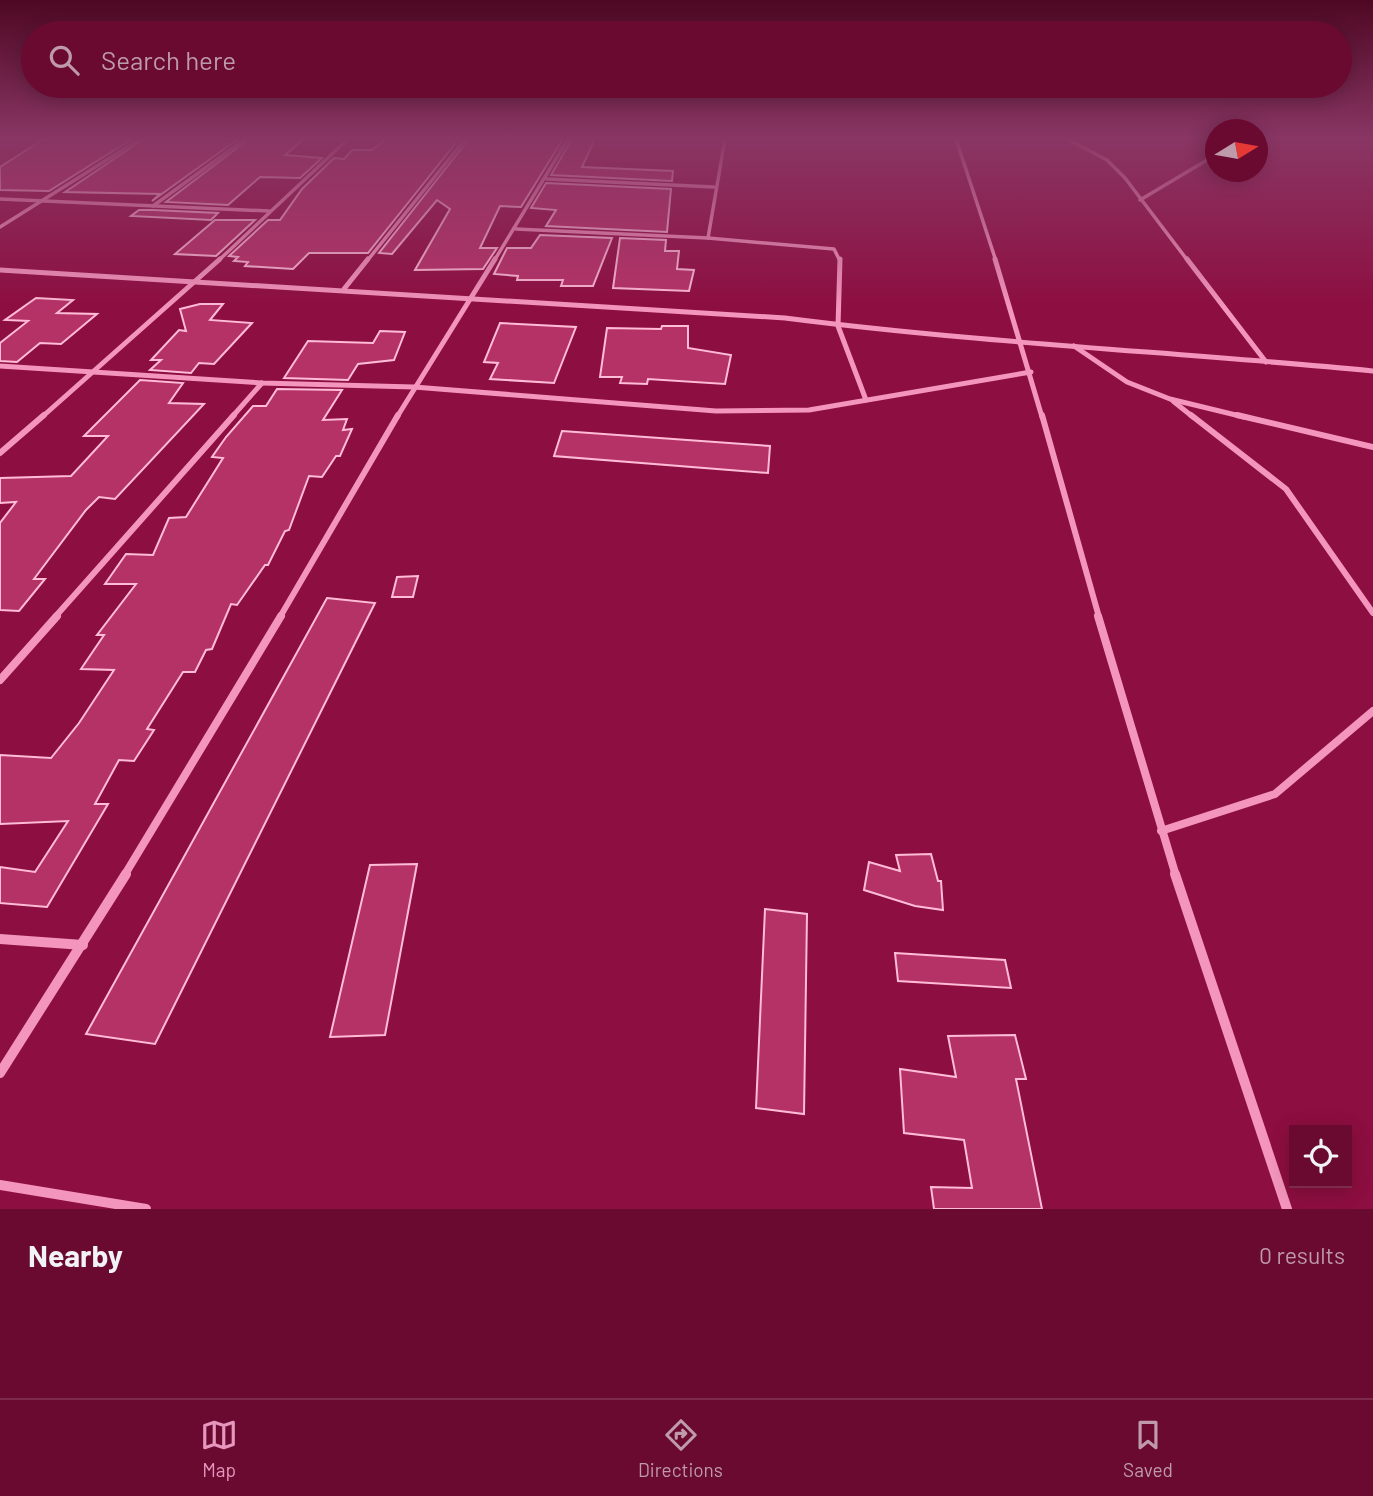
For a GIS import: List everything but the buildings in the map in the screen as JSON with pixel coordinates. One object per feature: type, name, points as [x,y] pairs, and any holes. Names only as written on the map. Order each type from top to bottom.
[{"type":"street","points":[[0,227],[51,195]]},
{"type":"street","points":[[153,206],[168,195]]},
{"type":"street","points":[[0,453],[195,282],[286,195]]},
{"type":"street","points":[[344,289],[419,195]]},
{"type":"street","points":[[0,1073],[184,783],[414,387],[537,195]]},
{"type":"street","points":[[708,238],[714,195]]},
{"type":"street","points":[[974,195],[1031,372],[1049,448],[1161,831],[1287,1208]]},
{"type":"street","points":[[1136,195],[1266,362]]},
{"type":"street","points":[[1140,200],[1148,195]]},
{"type":"street","points":[[0,199],[269,211]]},
{"type":"street","points":[[516,229],[708,238],[834,249],[839,257],[838,326],[866,400]]},
{"type":"street","points":[[0,270],[785,318],[838,326],[1021,343],[1373,371]]},
{"type":"street","points":[[1073,346],[1127,382],[1170,398],[1373,447]]},
{"type":"street","points":[[0,366],[262,383],[414,387],[716,411],[809,410],[1031,372]]},
{"type":"street","points":[[0,680],[262,383]]},
{"type":"street","points":[[1170,398],[1286,489],[1373,613]]},
{"type":"street","points":[[1161,831],[1275,794],[1373,711]]},
{"type":"street","points":[[0,939],[83,945]]},
{"type":"street","points":[[0,1185],[146,1209]]}]
